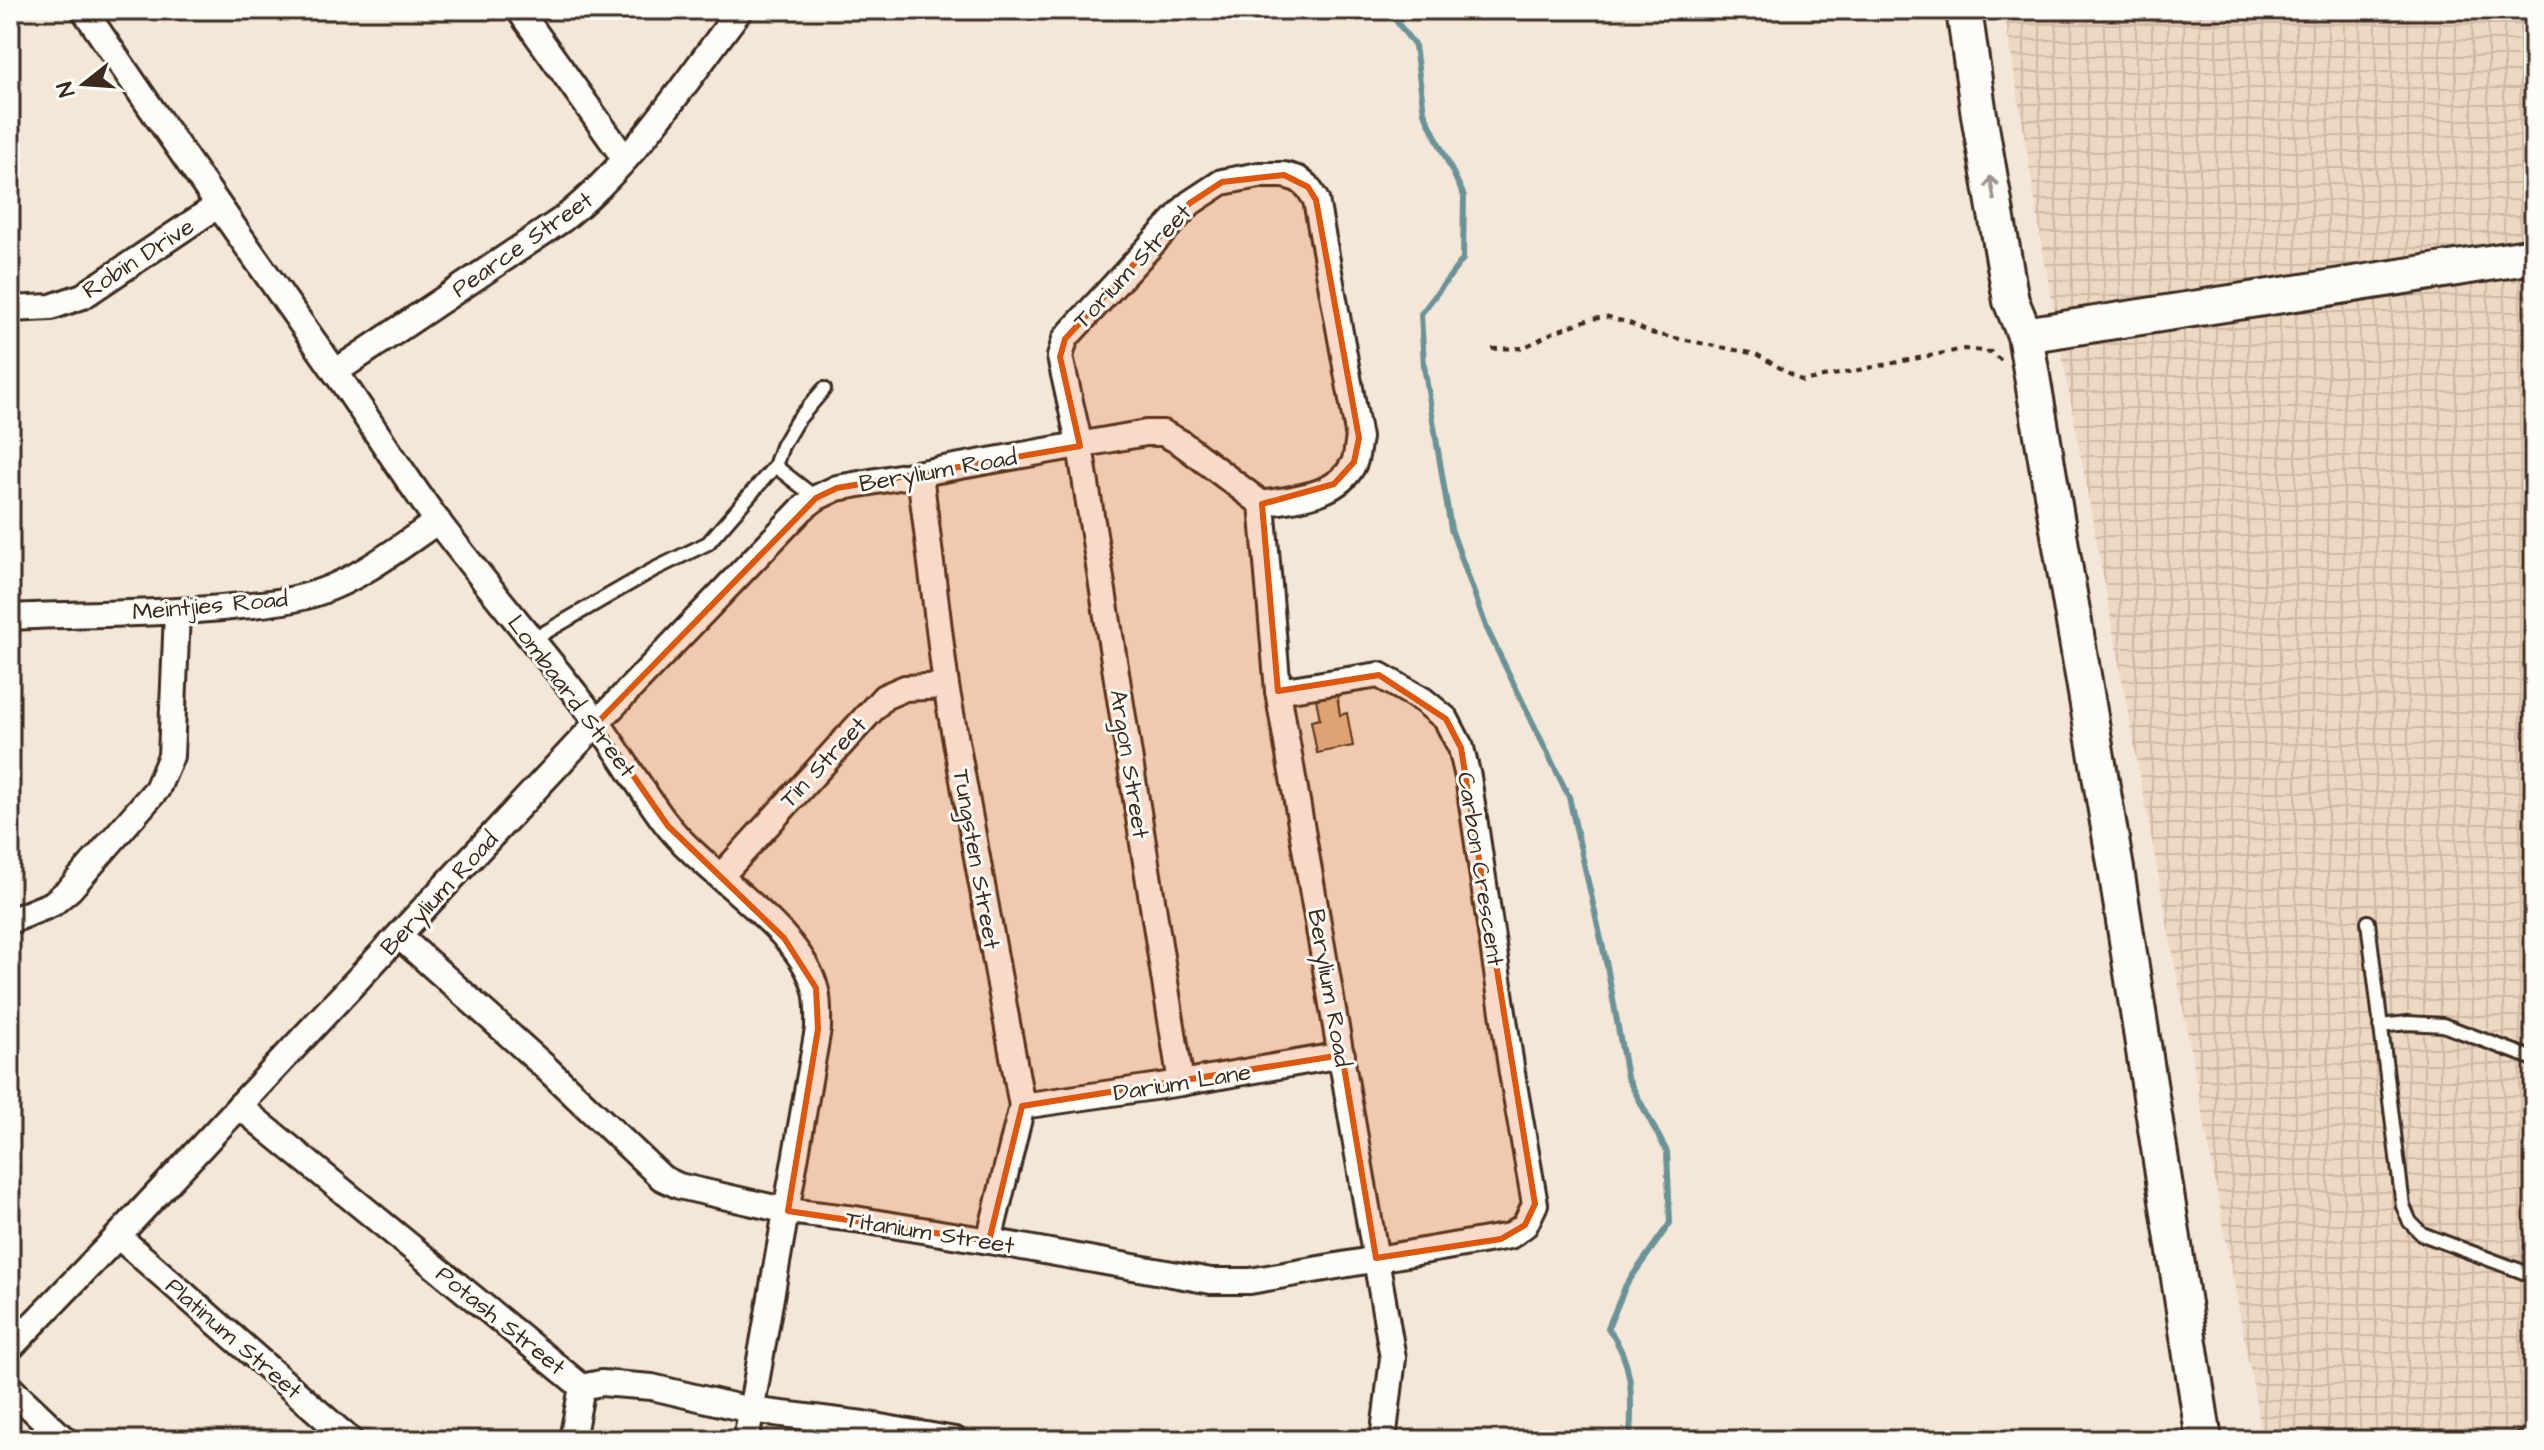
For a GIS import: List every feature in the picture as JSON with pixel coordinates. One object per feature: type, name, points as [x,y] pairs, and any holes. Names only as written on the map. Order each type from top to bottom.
[{"type":"street","name":"Lombaard Street","points":[[84,10],[438,521],[597,723],[668,826],[685,846],[721,876],[784,938],[799,955],[816,988],[818,1029],[746,1440]]},
{"type":"street","points":[[519,10],[625,159]]},
{"type":"street","name":"Pearce Street","points":[[335,372],[563,219],[595,194],[740,10]]},
{"type":"street","points":[[1964,10],[2011,301],[2025,335],[2116,869],[2204,1440]]},
{"type":"street","points":[[1983,10],[2034,296],[2025,335]]},
{"type":"street","name":"Torium Street","points":[[1080,446],[1060,357],[1065,339],[1190,203],[1205,192],[1222,182],[1240,177],[1284,175],[1298,179],[1316,200],[1359,438],[1354,462],[1344,477],[1317,494],[1262,504]]},
{"type":"street","name":"Robin Drive","points":[[10,309],[51,307],[83,296],[217,206]]},
{"type":"street","points":[[2025,335],[2534,256]]},
{"type":"street","name":"Berylium Road","points":[[10,1348],[802,509],[837,488],[1146,433],[1163,433],[1194,451],[1262,504],[1278,691],[1393,1358],[1383,1440]]},
{"type":"street","name":"Argon Street","points":[[1080,446],[1181,1083]]},
{"type":"street","name":"Tungsten Street","points":[[920,474],[946,686],[1022,1106],[989,1241]]},
{"type":"street","name":"Meintjies Road","points":[[10,617],[177,613],[269,603],[324,590],[367,569],[438,521]]},
{"type":"street","points":[[10,921],[52,904],[70,889],[164,777],[172,746],[177,613]]},
{"type":"street","name":"Carbon Crescent","points":[[1278,691],[1379,675],[1423,700],[1446,719],[1461,748],[1535,1204]]},
{"type":"street","name":"Tin Street","points":[[721,876],[884,697],[905,688],[946,686]]},
{"type":"street","name":"Titanium Street","points":[[399,936],[491,1017],[662,1178],[679,1186],[788,1211],[855,1219],[1202,1280],[1229,1282],[1510,1236],[1525,1225],[1535,1204]]},
{"type":"street","name":"Darium Lane","points":[[1022,1106],[1342,1055]]},
{"type":"street","name":"Potash Street","points":[[239,1106],[582,1387],[601,1383],[652,1387],[750,1410],[863,1424],[955,1440]]},
{"type":"street","name":"Platinum Street","points":[[118,1236],[350,1440]]},
{"type":"street","points":[[572,1440],[582,1387]]},
{"type":"street","points":[[10,1388],[65,1440]]},
{"type":"lane","points":[[532,640],[653,570],[708,543],[775,466],[796,422],[824,389]]},
{"type":"lane","points":[[775,466],[816,498]]},
{"type":"lane","points":[[2368,922],[2403,1206],[2410,1222],[2422,1234],[2534,1276]]},
{"type":"lane","points":[[2380,1026],[2408,1023],[2443,1025],[2534,1059]]},
{"type":"lane","points":[[2518,1440],[2534,1437]]},
{"type":"path","points":[[1492,349],[1523,348],[1590,319],[1609,317],[1659,335],[1756,354],[1803,381],[1913,357],[1979,349],[1991,352],[2033,385]]},
{"type":"highlighted area","points":[[1284,175],[1308,187],[1316,200],[1359,438],[1354,462],[1334,484],[1262,504],[1278,691],[1379,675],[1446,719],[1461,748],[1535,1204],[1525,1225],[1501,1239],[1376,1258],[1342,1055],[1022,1106],[989,1241],[788,1211],[818,1029],[816,988],[784,938],[668,826],[597,723],[816,498],[837,488],[1080,446],[1060,357],[1065,339],[1190,203],[1222,182]]},
{"type":"shaded area","points":[[2004,10],[2534,10],[2534,1440],[2263,1440],[2045,263]]},
{"type":"building","points":[[1337,695],[1340,715],[1347,713],[1353,746],[1317,753],[1311,721],[1320,719],[1316,699]]},
{"type":"waterway","points":[[1388,10],[1415,46],[1424,112],[1464,196],[1463,259],[1421,314],[1424,366],[1451,529],[1487,629],[1569,797],[1607,966],[1627,1077],[1667,1152],[1670,1223],[1626,1285],[1608,1328],[1623,1355],[1630,1382],[1630,1440]]}]
